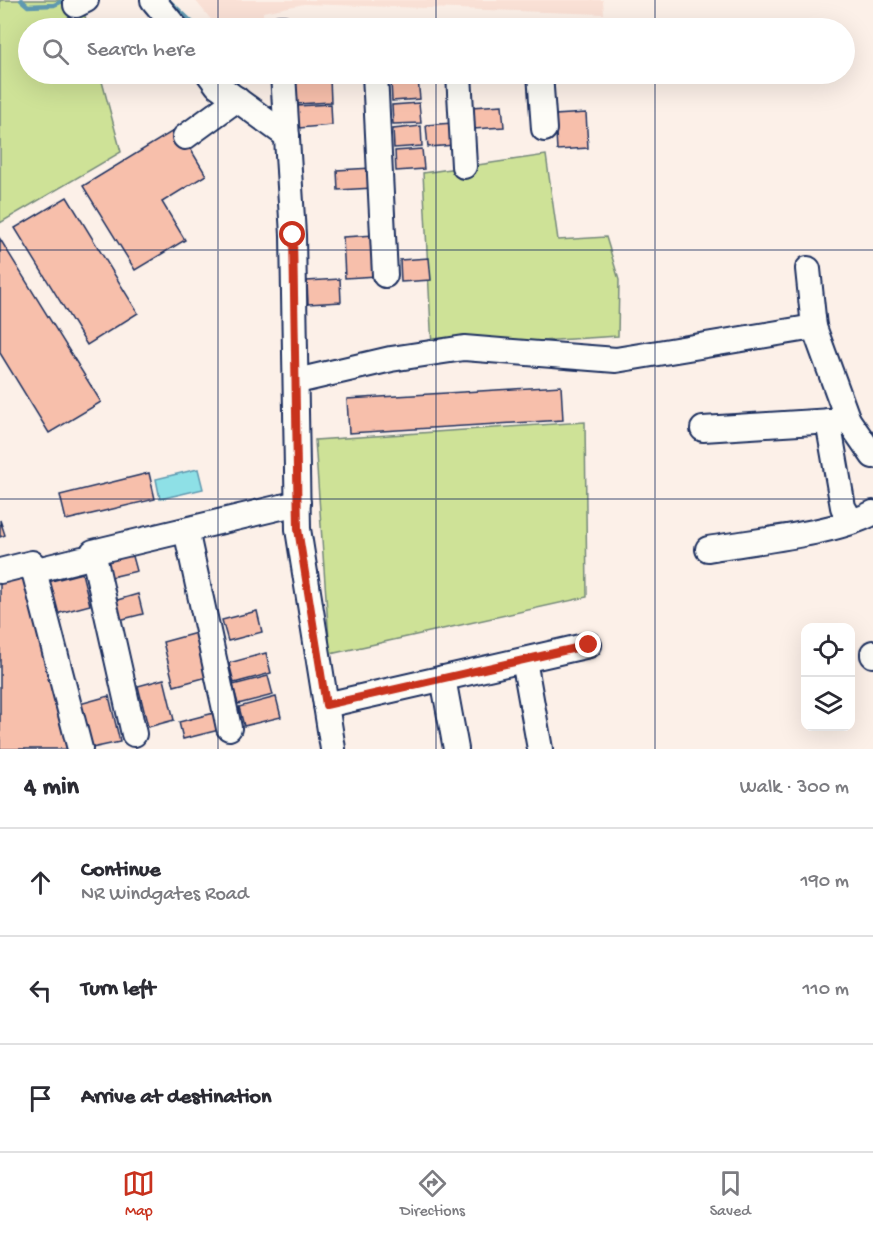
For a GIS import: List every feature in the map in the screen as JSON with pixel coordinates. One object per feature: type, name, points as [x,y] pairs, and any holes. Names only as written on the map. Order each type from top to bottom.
[{"type":"street","points":[[76,0],[76,5],[86,0]]},
{"type":"street","points":[[153,0],[168,18]]},
{"type":"street","points":[[216,84],[287,136]]},
{"type":"street","points":[[284,84],[293,235],[298,529],[333,749]]},
{"type":"street","points":[[375,84],[385,275]]},
{"type":"street","points":[[460,84],[464,166]]},
{"type":"street","points":[[541,84],[544,129]]},
{"type":"street","points":[[185,137],[237,99]]},
{"type":"street","points":[[808,269],[814,327],[838,420],[843,507],[862,517]]},
{"type":"street","points":[[297,381],[391,359],[464,348],[616,360],[814,327]]},
{"type":"street","points":[[703,429],[838,420],[873,456]]},
{"type":"street","points":[[134,734],[93,552],[298,503]]},
{"type":"street","points":[[708,549],[811,531],[862,517]]},
{"type":"street","points":[[186,530],[229,728]]},
{"type":"street","points":[[33,571],[82,559]]},
{"type":"street","points":[[0,571],[32,563],[80,749]]},
{"type":"street","points":[[326,705],[589,645]]},
{"type":"street","points":[[524,660],[540,749]]},
{"type":"street","points":[[443,678],[456,749]]},
{"type":"shaded area","points":[[195,0],[603,0],[604,14],[304,4],[263,12],[263,18],[210,18]]},
{"type":"green space","points":[[0,0],[81,0],[86,18],[18,18],[18,84],[103,84],[121,152],[0,223]]},
{"type":"green space","points":[[546,155],[558,240],[606,237],[619,280],[618,336],[432,348],[423,173]]},
{"type":"green space","points":[[585,422],[587,597],[330,654],[315,440]]},
{"type":"water","points":[[198,469],[203,489],[160,499],[156,479]]},
{"type":"building","points":[[295,84],[330,84],[331,102],[297,104]]},
{"type":"building","points":[[391,84],[418,84],[420,99],[392,101]]},
{"type":"building","points":[[419,103],[421,123],[393,124],[392,105]]},
{"type":"building","points":[[331,104],[332,125],[299,128],[297,106]]},
{"type":"building","points":[[502,105],[504,127],[473,129],[471,107]]},
{"type":"building","points":[[586,113],[588,148],[557,150],[555,115]]},
{"type":"building","points":[[453,123],[455,145],[428,147],[426,125]]},
{"type":"building","points":[[421,126],[422,146],[394,148],[393,129]]},
{"type":"building","points":[[178,128],[206,175],[162,202],[185,240],[135,270],[83,186]]},
{"type":"building","points":[[422,149],[424,169],[396,171],[395,151]]},
{"type":"building","points":[[372,168],[373,188],[338,190],[337,170]]},
{"type":"building","points":[[67,197],[138,313],[87,345],[15,228]]},
{"type":"building","points":[[375,235],[377,276],[345,278],[343,237]]},
{"type":"building","points":[[0,239],[101,402],[49,433],[0,353]]},
{"type":"building","points":[[429,258],[431,280],[401,282],[400,260]]},
{"type":"building","points":[[340,279],[341,302],[308,304],[307,281]]},
{"type":"building","points":[[561,386],[563,420],[349,433],[347,399]]},
{"type":"building","points":[[149,473],[155,499],[66,520],[60,495]]},
{"type":"building","points":[[0,520],[5,535],[0,537]]},
{"type":"building","points":[[131,549],[137,571],[107,578],[102,557]]},
{"type":"building","points":[[25,568],[71,749],[0,749],[0,575]]},
{"type":"building","points":[[82,573],[90,605],[52,615],[44,583]]},
{"type":"building","points":[[138,594],[143,614],[119,620],[114,601]]},
{"type":"building","points":[[257,611],[262,632],[228,641],[222,620]]},
{"type":"building","points":[[200,632],[211,676],[174,686],[163,642]]},
{"type":"building","points":[[266,653],[271,673],[234,683],[229,663]]},
{"type":"building","points":[[268,676],[273,695],[238,704],[233,685]]},
{"type":"building","points":[[164,679],[174,720],[148,727],[138,686]]},
{"type":"building","points":[[109,696],[120,742],[87,749],[76,705]]},
{"type":"building","points":[[276,697],[281,717],[244,726],[239,707]]},
{"type":"building","points":[[218,712],[223,729],[183,739],[179,722]]},
{"type":"waterway","points":[[21,0],[28,6],[54,5],[65,0]]},
{"type":"waterway","points":[[168,0],[187,18]]},
{"type":"waterway","points":[[236,84],[238,88]]},
{"type":"route","points":[[293,235],[298,529],[326,705],[589,645]]}]
